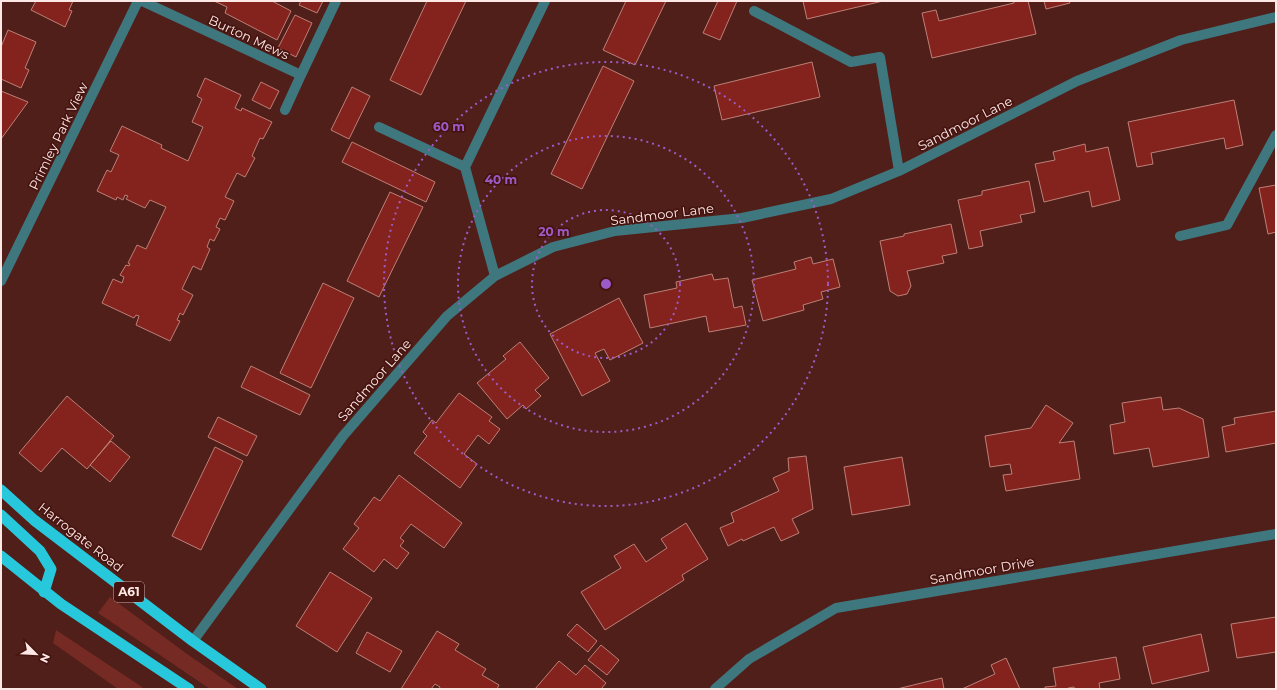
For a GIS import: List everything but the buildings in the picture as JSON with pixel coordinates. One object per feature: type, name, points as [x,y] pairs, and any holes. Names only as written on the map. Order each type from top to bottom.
[{"type":"highway","name":"Harrogate Road","points":[[1,490],[34,520],[193,641],[261,689]]},
{"type":"highway","points":[[1,515],[40,551],[51,569],[44,592]]},
{"type":"highway","points":[[1,556],[44,592],[189,689]]},
{"type":"street","name":"Primley Park View","points":[[1,281],[138,1]]},
{"type":"street","name":"Burton Mews","points":[[142,1],[301,75]]},
{"type":"street","points":[[285,110],[336,1]]},
{"type":"street","points":[[495,276],[465,167],[545,1]]},
{"type":"street","points":[[754,11],[851,62],[880,57],[899,171]]},
{"type":"street","name":"Sandmoor Lane","points":[[193,641],[343,436],[447,316],[495,276],[553,247],[615,231],[742,218],[831,199],[899,171],[1076,81],[1181,40],[1276,17]]},
{"type":"street","points":[[379,126],[465,167]]},
{"type":"street","points":[[1180,236],[1227,225],[1276,135]]},
{"type":"street","name":"Sandmoor Drive","points":[[715,689],[748,659],[836,608],[1276,534]]},
{"type":"shaded area","points":[[110,597],[187,654],[238,689],[210,689],[98,613]]},
{"type":"shaded area","points":[[56,630],[145,689],[118,689],[53,643]]}]
